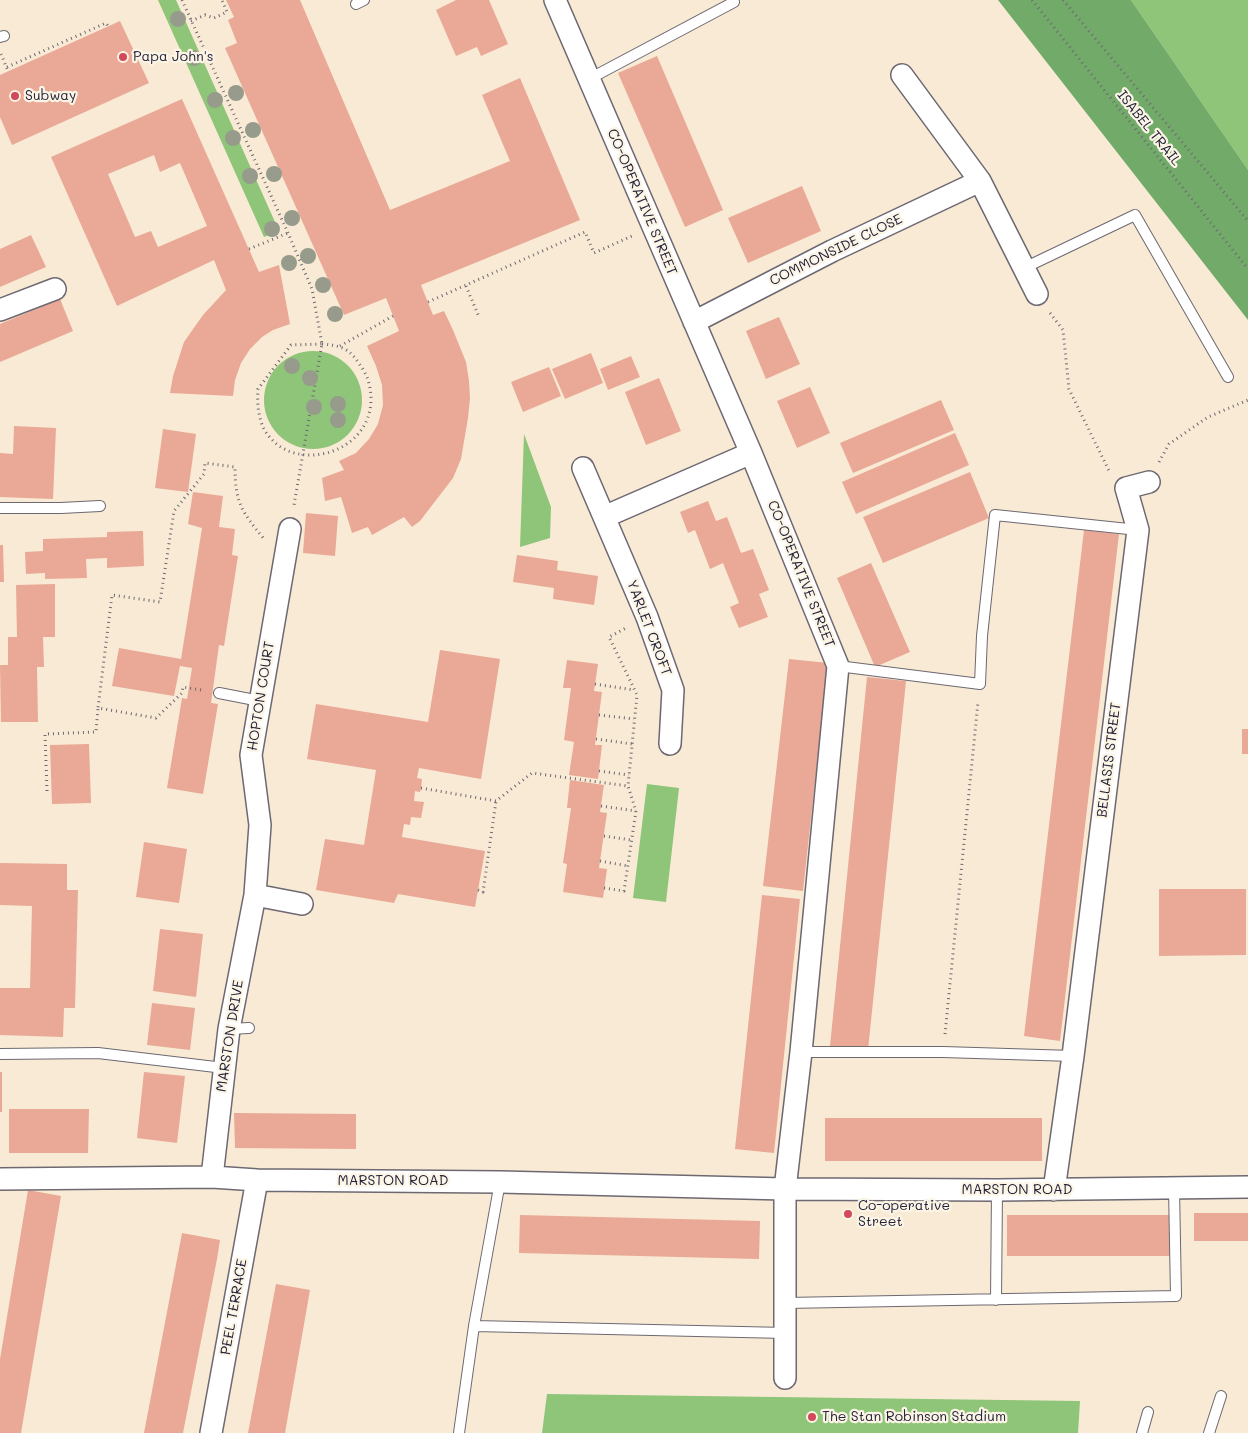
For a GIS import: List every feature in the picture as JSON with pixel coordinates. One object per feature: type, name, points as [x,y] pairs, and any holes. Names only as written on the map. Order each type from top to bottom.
[{"type":"street","name":"CO-OPERATIVE STREET","points":[[555,0],[751,453],[838,666],[801,1052],[785,1189]]},
{"type":"street","points":[[902,75],[980,181],[1037,294]]},
{"type":"street","name":"COMMONSIDE CLOSE","points":[[694,322],[832,250],[980,181]]},
{"type":"street","points":[[0,310],[54,289]]},
{"type":"street","points":[[604,518],[751,453]]},
{"type":"street","name":"YARLET CROFT","points":[[583,468],[647,617],[673,690],[670,744]]},
{"type":"street","points":[[1126,488],[1149,482]]},
{"type":"street","name":"BELLASIS STREET","points":[[1054,1190],[1073,1056],[1138,530],[1126,488]]},
{"type":"street","name":"HOPTON COURT","points":[[255,895],[260,825],[251,755],[290,529]]},
{"type":"street","points":[[255,895],[302,904]]},
{"type":"street","name":"MARSTON DRIVE","points":[[212,1177],[224,1068],[239,1028],[255,895]]},
{"type":"street","name":"MARSTON ROAD","points":[[0,1180],[212,1177],[257,1180],[500,1182],[785,1189],[1054,1190],[1248,1187]]},
{"type":"street","name":"PEEL TERRACE","points":[[211,1433],[257,1180]]},
{"type":"street","points":[[785,1189],[785,1378]]},
{"type":"lane","points":[[589,79],[734,2]]},
{"type":"lane","points":[[1024,268],[1134,215],[1228,377]]},
{"type":"lane","points":[[0,508],[100,506]]},
{"type":"lane","points":[[838,666],[980,684],[982,636],[995,515],[1138,530]]},
{"type":"lane","points":[[219,693],[260,701]]},
{"type":"lane","points":[[801,1052],[943,1052],[1073,1056]]},
{"type":"lane","points":[[0,1054],[98,1053],[224,1068]]},
{"type":"lane","points":[[459,1433],[474,1326],[500,1182]]},
{"type":"lane","points":[[785,1303],[1176,1296],[1174,1188]]},
{"type":"lane","points":[[996,1300],[997,1190]]},
{"type":"lane","points":[[474,1326],[786,1333]]},
{"type":"lane","points":[[1209,1433],[1220,1396]]},
{"type":"lane","points":[[1142,1433],[1148,1412]]},
{"type":"path","points":[[182,0],[312,289],[322,344],[290,529]]},
{"type":"path","points":[[190,21],[205,15],[214,18],[229,12],[222,0]]},
{"type":"path","name":"ISABEL TRAIL","points":[[1032,0],[1248,269]]},
{"type":"path","points":[[1063,0],[1248,221]]},
{"type":"path","points":[[0,51],[8,69],[106,23],[108,26]]},
{"type":"path","points":[[428,302],[585,232],[594,253],[652,226]]},
{"type":"path","points":[[249,249],[288,233]]},
{"type":"path","points":[[466,286],[479,317]]},
{"type":"path","points":[[1037,294],[1063,330],[1069,389],[1109,472],[1126,488]]},
{"type":"path","points":[[340,346],[393,316]]},
{"type":"path","points":[[322,344],[340,346],[355,358],[367,377],[371,391],[371,407],[368,419],[360,432],[346,446],[324,454],[302,454],[282,448],[263,427],[259,413],[258,390],[292,345],[322,344]]},
{"type":"path","points":[[1149,482],[1168,444],[1208,417],[1248,400]]},
{"type":"path","points":[[47,791],[45,734],[96,732],[112,595],[160,602],[174,511],[204,474],[205,463],[235,467],[235,489],[242,511],[265,539]]},
{"type":"path","points":[[604,888],[624,891],[636,811],[628,786],[637,695],[609,637],[647,617]]},
{"type":"path","points":[[595,684],[635,691]]},
{"type":"path","points":[[943,1052],[980,684]]},
{"type":"path","points":[[98,708],[156,718],[182,693],[183,687],[219,693]]},
{"type":"path","points":[[599,715],[634,719]]},
{"type":"path","points":[[596,739],[632,744]]},
{"type":"path","points":[[599,771],[629,776]]},
{"type":"path","points":[[478,890],[484,892],[496,801],[532,773],[628,786]]},
{"type":"path","points":[[421,788],[496,801]]},
{"type":"path","points":[[601,806],[636,811]]},
{"type":"path","points":[[604,836],[632,840]]},
{"type":"path","points":[[600,861],[628,866]]},
{"type":"green space","points":[[158,0],[176,0],[279,231],[264,237]]},
{"type":"green space","points":[[998,0],[1131,0],[1248,170],[1248,320]]},
{"type":"green space","points":[[1131,0],[1248,0],[1248,170]]},
{"type":"green space","points":[[313,351],[323,352],[340,359],[354,373],[361,390],[361,410],[354,427],[340,441],[323,448],[313,449],[303,448],[286,441],[272,427],[265,410],[264,400],[265,390],[272,373],[286,359],[303,352]]},
{"type":"green space","points":[[524,434],[551,507],[550,538],[520,547]]},
{"type":"green space","points":[[647,784],[679,788],[666,902],[633,898]]},
{"type":"green space","name":"The Stan Robinson Stadium","points":[[547,1394],[1080,1401],[1078,1433],[542,1433]]},
{"type":"building","points":[[226,0],[300,0],[390,210],[510,161],[482,95],[520,78],[580,220],[421,285],[433,315],[444,311],[453,330],[466,362],[470,398],[461,459],[453,478],[420,521],[412,527],[404,517],[372,535],[368,527],[352,533],[341,497],[325,501],[322,478],[344,470],[339,461],[356,453],[369,439],[378,424],[383,405],[382,385],[367,346],[399,331],[386,298],[344,315],[225,48],[237,43],[228,20],[234,17]]},
{"type":"building","points":[[456,0],[489,0],[508,44],[481,56],[477,47],[456,56],[436,10]]},
{"type":"building","points":[[120,21],[149,83],[12,145],[0,117],[0,75]]},
{"type":"building","points":[[657,56],[723,210],[685,227],[618,73]]},
{"type":"building","points":[[182,99],[259,272],[279,265],[290,324],[273,330],[262,337],[250,349],[241,363],[235,380],[233,396],[170,393],[173,376],[184,342],[203,315],[226,290],[214,260],[117,306],[51,157]],"holes":[[[154,155],[160,172],[180,163],[207,226],[158,247],[151,231],[135,237],[108,174]]]},
{"type":"building","points":[[802,186],[821,231],[748,263],[728,218]]},
{"type":"building","points":[[31,235],[46,267],[0,287],[0,249]]},
{"type":"building","points":[[60,299],[73,331],[0,362],[0,324]]},
{"type":"building","points":[[779,317],[800,364],[766,379],[746,331]]},
{"type":"building","points":[[591,353],[603,383],[565,399],[552,369]]},
{"type":"building","points":[[631,356],[640,377],[608,390],[600,369]]},
{"type":"building","points":[[549,367],[561,396],[523,412],[511,382]]},
{"type":"building","points":[[659,378],[681,431],[646,445],[625,392]]},
{"type":"building","points":[[810,387],[830,433],[797,448],[777,401]]},
{"type":"building","points":[[941,400],[954,430],[853,473],[840,443]]},
{"type":"building","points":[[14,426],[56,428],[53,499],[0,497],[0,453],[13,454]]},
{"type":"building","points":[[163,429],[196,434],[188,492],[155,488]]},
{"type":"building","points":[[955,433],[969,465],[856,514],[842,482]]},
{"type":"building","points":[[970,472],[989,518],[883,563],[863,517]]},
{"type":"building","points":[[193,492],[223,496],[219,527],[235,529],[232,555],[238,556],[224,646],[219,645],[211,703],[218,704],[203,794],[167,788],[182,698],[187,699],[192,668],[180,666],[174,696],[112,686],[119,648],[181,659],[202,528],[188,524]]},
{"type":"building","points":[[708,501],[716,521],[727,517],[741,553],[753,549],[769,590],[759,594],[768,617],[739,628],[730,607],[739,603],[723,563],[710,569],[695,530],[688,533],[680,512]]},
{"type":"building","points":[[306,513],[338,516],[335,556],[303,553]]},
{"type":"building","points":[[1084,530],[1119,534],[1060,1041],[1024,1036]]},
{"type":"building","points":[[143,531],[144,566],[107,568],[107,558],[86,559],[87,578],[45,579],[45,573],[26,574],[25,552],[43,551],[43,539],[107,537],[107,532]]},
{"type":"building","points":[[0,545],[3,545],[4,582],[0,582]]},
{"type":"building","points":[[517,555],[558,561],[557,570],[598,576],[594,605],[553,599],[554,588],[513,582]]},
{"type":"building","points":[[871,563],[910,652],[875,667],[837,578]]},
{"type":"building","points":[[55,584],[55,637],[43,637],[44,667],[37,667],[38,722],[1,722],[0,665],[8,665],[8,637],[17,637],[16,585]]},
{"type":"building","points":[[440,650],[500,659],[481,779],[419,768],[417,778],[422,779],[421,788],[420,792],[415,791],[414,801],[424,802],[421,818],[411,817],[410,825],[404,824],[402,837],[485,851],[475,907],[398,894],[394,903],[316,890],[325,839],[364,845],[376,770],[307,759],[316,704],[428,722]]},
{"type":"building","points":[[789,659],[828,663],[803,891],[763,886]]},
{"type":"building","points":[[567,660],[598,664],[594,691],[602,692],[595,745],[602,745],[598,779],[569,775],[574,742],[564,740],[571,688],[563,688]]},
{"type":"building","points":[[867,677],[906,681],[868,1050],[830,1046]]},
{"type":"building","points":[[1242,729],[1248,729],[1248,754],[1242,754]]},
{"type":"building","points":[[89,744],[91,803],[52,804],[50,745]]},
{"type":"building","points":[[570,780],[604,785],[600,812],[607,813],[599,868],[607,869],[603,898],[563,892],[567,864],[563,863],[571,808],[567,808]]},
{"type":"building","points":[[144,842],[187,849],[179,903],[136,897]]},
{"type":"building","points":[[0,863],[67,864],[67,890],[78,890],[75,1008],[64,1008],[63,1037],[0,1035],[0,988],[30,988],[32,906],[0,905]]},
{"type":"building","points":[[1159,889],[1246,889],[1246,955],[1159,956]]},
{"type":"building","points":[[762,895],[800,899],[774,1153],[735,1149]]},
{"type":"building","points":[[160,929],[203,934],[196,997],[153,991]]},
{"type":"building","points":[[152,1003],[195,1008],[190,1050],[147,1045]]},
{"type":"building","points":[[0,1072],[2,1072],[2,1112],[0,1112]]},
{"type":"building","points":[[144,1072],[185,1076],[177,1143],[137,1138]]},
{"type":"building","points":[[9,1109],[89,1109],[88,1153],[9,1153]]},
{"type":"building","points":[[234,1113],[356,1114],[356,1149],[235,1148]]},
{"type":"building","points":[[825,1118],[1042,1118],[1042,1161],[825,1161]]},
{"type":"building","points":[[28,1190],[61,1196],[21,1433],[0,1433],[0,1359]]},
{"type":"building","points":[[1194,1213],[1248,1213],[1248,1241],[1194,1241]]},
{"type":"building","points":[[520,1215],[760,1221],[759,1259],[519,1253]]},
{"type":"building","points":[[1007,1215],[1173,1215],[1173,1256],[1007,1256]]},
{"type":"building","points":[[182,1233],[220,1240],[217,1259],[183,1433],[144,1433]]},
{"type":"building","points":[[276,1284],[310,1290],[285,1433],[248,1433]]},
{"type":"place","name":"Papa John's","points":[[123,57]]},
{"type":"place","name":"Subway","points":[[15,96]]},
{"type":"place","name":"Co-operative Street","points":[[848,1214]]},
{"type":"place","name":"The Stan Robinson Stadium","points":[[812,1417]]}]
